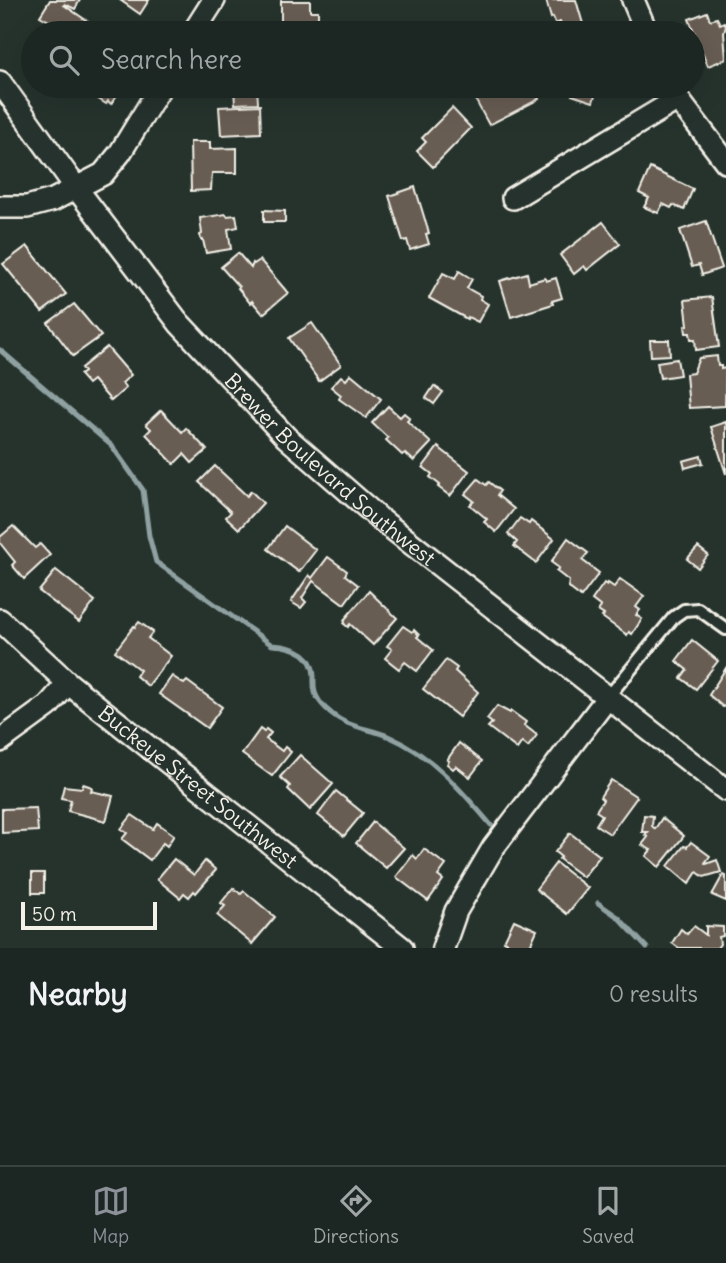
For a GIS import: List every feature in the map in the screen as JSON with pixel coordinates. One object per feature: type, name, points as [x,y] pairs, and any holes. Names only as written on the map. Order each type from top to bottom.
[{"type":"street","points":[[201,21],[214,0]]},
{"type":"street","points":[[633,0],[642,21]]},
{"type":"street","name":"Brewer Boulevard Southwest","points":[[0,82],[179,323],[286,437],[380,519],[726,790]]},
{"type":"street","points":[[0,207],[27,207],[53,200],[103,173],[120,153],[154,98]]},
{"type":"street","points":[[513,198],[665,98]]},
{"type":"street","points":[[678,98],[726,162]]},
{"type":"street","name":"Buckeye Street Southwest","points":[[0,620],[68,683],[402,948]]},
{"type":"street","points":[[0,741],[48,706],[68,683]]},
{"type":"street","points":[[443,948],[456,911],[493,848],[608,697]]},
{"type":"lane","points":[[608,697],[674,617],[684,610],[698,609],[726,629]]},
{"type":"building","points":[[50,0],[80,0],[75,9],[64,5],[87,21],[49,21],[40,16]]},
{"type":"building","points":[[120,0],[149,0],[140,14]]},
{"type":"building","points":[[546,0],[576,0],[582,21],[555,21],[551,18]]},
{"type":"building","points":[[281,1],[310,1],[310,11],[318,11],[318,21],[281,21]]},
{"type":"building","points":[[707,12],[710,20],[717,18],[720,24],[724,22],[726,59],[708,66],[705,59],[705,21],[689,19]]},
{"type":"building","points":[[97,98],[115,98],[111,104],[108,101],[106,104]]},
{"type":"building","points":[[235,98],[258,98],[258,103],[235,104]]},
{"type":"building","points":[[481,98],[539,99],[489,125],[476,101]]},
{"type":"building","points":[[260,105],[261,133],[221,135],[219,107]]},
{"type":"building","points":[[452,108],[471,128],[433,167],[417,151],[426,142],[422,138]]},
{"type":"building","points":[[190,142],[210,142],[210,149],[237,148],[237,173],[212,173],[211,190],[191,191]]},
{"type":"building","points":[[650,168],[693,189],[684,210],[663,204],[658,213],[644,207],[649,198],[639,193]]},
{"type":"building","points":[[415,187],[429,233],[426,234],[429,244],[410,250],[407,240],[403,241],[389,196]]},
{"type":"building","points":[[264,210],[285,211],[285,222],[264,222]]},
{"type":"building","points":[[236,215],[238,227],[228,229],[231,249],[206,253],[200,235],[200,218]]},
{"type":"building","points":[[706,221],[722,268],[702,275],[699,265],[692,267],[680,230]]},
{"type":"building","points":[[603,222],[620,244],[587,270],[584,266],[574,274],[560,255]]},
{"type":"building","points":[[27,246],[66,294],[42,312],[3,264]]},
{"type":"building","points":[[238,253],[251,268],[253,263],[260,260],[288,293],[263,314],[252,301],[250,303],[221,267]]},
{"type":"building","points":[[459,271],[472,279],[467,288],[481,296],[480,299],[488,304],[478,322],[468,317],[467,319],[429,298],[443,273],[455,279]]},
{"type":"building","points":[[527,273],[529,283],[556,278],[562,298],[552,301],[553,304],[511,317],[500,281]]},
{"type":"building","points":[[712,297],[719,347],[696,350],[695,339],[691,339],[690,333],[686,333],[685,326],[688,325],[685,300]]},
{"type":"building","points":[[74,304],[101,336],[73,356],[48,323]]},
{"type":"building","points":[[312,323],[341,365],[319,381],[289,338]]},
{"type":"building","points":[[650,340],[669,340],[670,355],[651,356]]},
{"type":"building","points":[[107,347],[131,375],[122,383],[126,388],[111,401],[93,380],[88,384],[80,375],[84,372],[81,368]]},
{"type":"building","points":[[717,356],[718,366],[721,366],[721,369],[726,368],[725,406],[689,408],[686,374],[693,373],[699,358]]},
{"type":"building","points":[[677,359],[680,375],[660,378],[657,362]]},
{"type":"building","points":[[351,374],[381,399],[366,418],[339,399],[341,395],[331,387],[341,376],[346,380]]},
{"type":"building","points":[[434,386],[443,392],[434,404],[426,398]]},
{"type":"building","points":[[388,406],[400,417],[404,413],[410,418],[407,421],[431,443],[414,461],[405,453],[402,455],[372,423]]},
{"type":"building","points":[[161,410],[182,432],[186,428],[207,450],[192,463],[184,454],[174,464],[146,434],[151,429],[146,424]]},
{"type":"building","points":[[726,422],[726,474],[711,427]]},
{"type":"building","points":[[438,447],[469,471],[450,496],[438,487],[440,485],[430,477],[432,474],[423,467]]},
{"type":"building","points":[[701,456],[703,463],[685,468],[683,461]]},
{"type":"building","points":[[215,466],[247,496],[251,491],[263,503],[239,529],[226,517],[231,512],[199,482]]},
{"type":"building","points":[[478,479],[486,485],[489,482],[500,491],[497,495],[514,509],[496,532],[484,522],[487,519],[470,505],[474,501],[465,494]]},
{"type":"building","points":[[520,518],[529,524],[531,521],[554,539],[536,563],[514,546],[517,542],[508,534]]},
{"type":"building","points":[[13,526],[35,548],[40,544],[50,555],[24,579],[12,565],[15,562],[0,543],[0,537]]},
{"type":"building","points":[[285,526],[316,550],[299,572],[268,549]]},
{"type":"building","points":[[568,538],[588,553],[582,560],[599,573],[581,597],[568,587],[569,581],[556,571],[559,568],[551,562]]},
{"type":"building","points":[[698,547],[708,555],[698,568],[687,559]]},
{"type":"building","points":[[328,557],[347,571],[345,575],[358,585],[344,604],[313,581],[302,598],[306,602],[301,608],[291,602],[309,575],[312,578]]},
{"type":"building","points":[[56,570],[95,601],[79,622],[39,591]]},
{"type":"building","points":[[620,579],[644,596],[636,607],[640,610],[636,615],[642,619],[632,634],[629,632],[627,635],[602,617],[604,615],[598,611],[601,607],[592,600],[604,583],[614,587]]},
{"type":"building","points":[[369,591],[397,618],[373,645],[350,624],[348,627],[344,624],[344,620]]},
{"type":"building","points":[[139,622],[153,632],[148,638],[171,656],[148,686],[136,676],[140,670],[115,651]]},
{"type":"building","points":[[403,626],[412,632],[414,630],[419,635],[417,637],[433,650],[417,671],[405,662],[399,669],[385,658],[392,649],[387,646]]},
{"type":"building","points":[[692,640],[718,661],[696,689],[681,678],[687,670],[676,661]]},
{"type":"building","points":[[446,660],[457,668],[455,671],[478,692],[459,717],[423,689]]},
{"type":"building","points":[[726,668],[726,705],[723,707],[709,695]]},
{"type":"building","points":[[172,676],[184,684],[187,681],[222,707],[207,728],[159,694]]},
{"type":"building","points":[[497,706],[510,713],[511,711],[537,735],[528,747],[522,742],[517,749],[488,727],[492,723],[487,719]]},
{"type":"building","points":[[260,729],[271,733],[266,739],[282,751],[285,747],[291,752],[272,776],[242,754]]},
{"type":"building","points":[[459,743],[482,761],[470,777],[456,766],[453,769],[447,764]]},
{"type":"building","points":[[300,755],[333,784],[310,810],[288,789],[290,786],[280,777]]},
{"type":"building","points":[[611,780],[637,797],[610,834],[596,825],[602,815],[596,811],[603,800],[600,797]]},
{"type":"building","points":[[83,784],[92,787],[91,791],[113,796],[106,821],[68,811],[71,800],[61,798],[64,786],[82,788]]},
{"type":"building","points":[[336,791],[363,813],[344,836],[318,815]]},
{"type":"building","points":[[36,808],[38,831],[2,833],[2,809]]},
{"type":"building","points":[[132,815],[153,829],[157,823],[174,835],[167,846],[163,843],[150,860],[122,839],[127,833],[121,829]]},
{"type":"building","points":[[644,815],[653,816],[652,826],[655,829],[662,818],[684,836],[659,867],[646,856],[651,850],[642,845],[648,837],[645,835],[648,832],[642,832]]},
{"type":"building","points":[[373,822],[404,848],[386,868],[356,843]]},
{"type":"building","points":[[570,833],[600,856],[583,877],[559,859],[561,857],[555,852]]},
{"type":"building","points":[[691,842],[710,856],[706,864],[717,860],[721,872],[704,877],[697,872],[689,884],[668,866],[684,846],[687,847]]},
{"type":"building","points":[[424,849],[446,865],[438,876],[443,880],[428,901],[396,877],[413,855],[417,859]]},
{"type":"building","points":[[174,859],[194,875],[205,861],[216,870],[196,893],[194,891],[189,897],[184,893],[180,898],[157,879]]},
{"type":"building","points":[[556,863],[588,888],[567,914],[536,889]]},
{"type":"building","points":[[32,873],[44,873],[44,893],[32,893]]},
{"type":"building","points":[[723,875],[726,876],[726,901],[712,895]]},
{"type":"building","points":[[233,888],[241,894],[244,891],[275,917],[252,944],[217,915],[225,906],[221,903]]},
{"type":"building","points":[[514,920],[537,930],[529,948],[503,948],[508,943],[504,941]]},
{"type":"building","points":[[694,926],[706,935],[706,926],[723,927],[723,936],[719,937],[720,944],[717,948],[679,948],[672,943],[681,929],[687,934]]},
{"type":"waterway","points":[[0,350],[112,446],[143,490],[149,536],[156,562],[272,645],[294,649],[306,656],[313,668],[316,695],[327,710],[345,722],[390,737],[420,754],[458,787],[491,825]]},
{"type":"waterway","points":[[598,903],[618,917],[647,948]]}]
